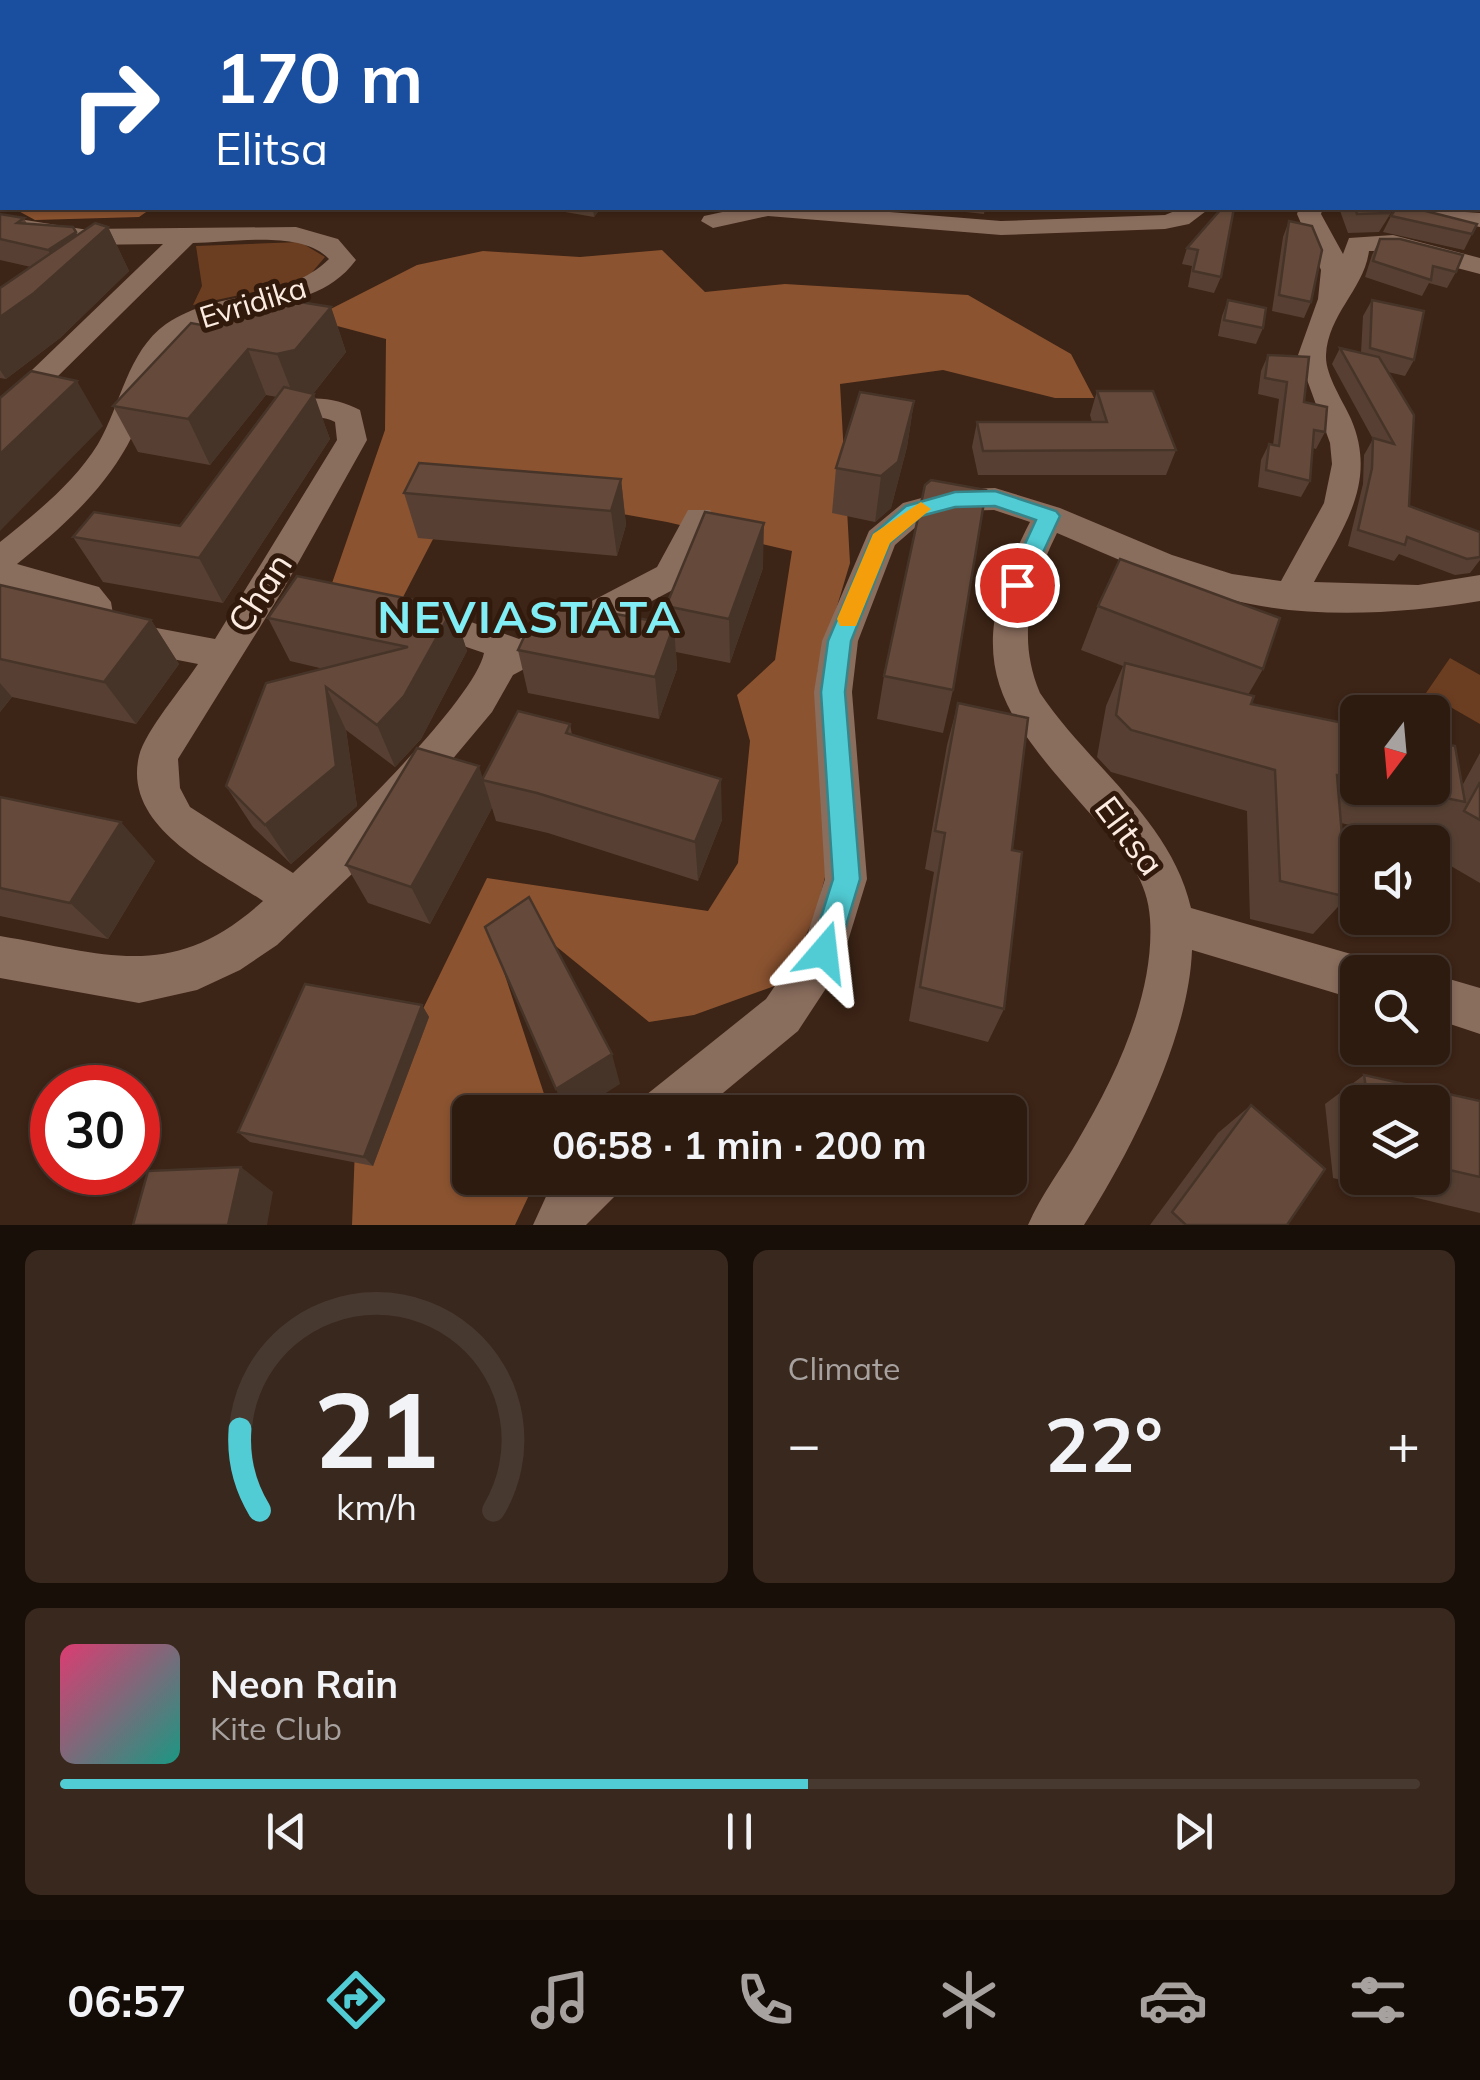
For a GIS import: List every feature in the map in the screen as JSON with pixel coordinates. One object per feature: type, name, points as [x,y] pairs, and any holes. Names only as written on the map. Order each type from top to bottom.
[{"type":"street","points":[[92,269],[179,210]]},
{"type":"street","points":[[712,221],[763,210]]},
{"type":"street","points":[[780,210],[1001,228],[1116,216],[1180,219],[1195,210]]},
{"type":"street","points":[[1291,595],[1338,510],[1348,476],[1346,449],[1312,355],[1334,298],[1337,268],[1311,210]]},
{"type":"street","points":[[1428,210],[1480,220]]},
{"type":"street","name":"Evridika","points":[[0,222],[82,237],[296,235],[322,240],[337,249],[342,260],[328,279],[294,293],[200,315],[172,332],[149,364],[113,444],[87,481],[51,519],[0,560]]},
{"type":"street","points":[[0,427],[42,376],[186,236]]},
{"type":"street","points":[[1334,298],[1348,281],[1358,244],[1393,243],[1480,266]]},
{"type":"street","name":"Chan","points":[[258,448],[282,422],[308,406],[327,406],[349,417],[352,440],[271,581],[220,654],[158,757],[160,790],[176,820],[296,899]]},
{"type":"street","points":[[683,1095],[782,1016],[824,952],[846,879],[835,675],[840,641],[881,539],[914,511],[955,500],[995,499],[1049,516],[1160,564],[1232,587],[1291,595],[1418,598],[1477,592]]},
{"type":"street","name":"Elitsa","points":[[1049,516],[1027,556],[1004,640],[1023,699],[1045,735],[1140,841],[1164,880],[1175,924],[1162,998],[1127,1096],[1080,1189],[1054,1225]]},
{"type":"street","points":[[500,665],[670,576],[699,518]]},
{"type":"street","points":[[0,572],[87,596],[94,602],[94,625],[106,632],[220,654]]},
{"type":"street","points":[[0,957],[104,979],[139,982],[169,976],[224,954],[262,930],[358,841],[479,702],[500,665],[504,645],[374,605]]},
{"type":"street","points":[[1175,924],[1340,973]]},
{"type":"street","points":[[1450,1002],[1480,1011]]},
{"type":"street","points":[[558,1225],[580,1195]]},
{"type":"shaded area","points":[[17,210],[149,210],[139,217],[35,220]]},
{"type":"shaded area","points":[[300,242],[325,257],[308,277],[193,305],[202,286],[196,246]]},
{"type":"shaded area","points":[[662,250],[705,292],[785,284],[968,295],[1071,354],[1094,398],[1055,398],[943,370],[840,384],[850,563],[817,673],[833,846],[815,916],[783,983],[694,1015],[649,1022],[541,934],[496,948],[544,1095],[452,1095],[452,1195],[529,1195],[515,1225],[352,1225],[355,1148],[487,878],[708,911],[738,863],[750,741],[737,695],[775,660],[792,551],[667,522],[461,485],[387,628],[322,612],[385,430],[386,339],[311,319],[417,265],[483,251],[580,257]]},
{"type":"shaded area","points":[[1450,658],[1480,675],[1480,724],[1450,707],[1450,695],[1426,693]]},
{"type":"building","points":[[1220,210],[1234,210],[1221,277],[1193,271],[1198,250],[1187,248]]},
{"type":"building","points":[[1356,210],[1391,210],[1389,213],[1357,214]]},
{"type":"building","points":[[1395,210],[1422,210],[1477,224],[1472,234],[1391,216]]},
{"type":"building","points":[[0,214],[24,218],[17,223],[73,227],[76,232],[48,250],[0,239]]},
{"type":"building","points":[[1289,221],[1312,226],[1322,250],[1311,302],[1279,295]]},
{"type":"building","points":[[95,223],[108,227],[34,293],[0,317],[0,288]]},
{"type":"building","points":[[1380,239],[1400,239],[1463,255],[1456,272],[1433,266],[1431,280],[1373,261]]},
{"type":"building","points":[[256,295],[331,307],[295,350],[277,354],[248,349],[188,419],[113,406],[191,323],[212,327],[228,309],[242,311]]},
{"type":"building","points":[[1228,300],[1266,308],[1263,328],[1224,320]]},
{"type":"building","points":[[1372,300],[1424,311],[1414,360],[1370,348]]},
{"type":"building","points":[[1340,348],[1379,357],[1414,415],[1409,506],[1480,532],[1480,557],[1467,559],[1407,537],[1405,545],[1358,530],[1372,468],[1373,438],[1394,444]]},
{"type":"building","points":[[1268,355],[1309,357],[1304,402],[1327,407],[1325,432],[1314,430],[1310,481],[1266,470],[1269,444],[1279,446],[1287,382],[1265,378]]},
{"type":"building","points":[[31,371],[77,381],[0,454],[0,398]]},
{"type":"building","points":[[284,387],[314,394],[199,558],[73,537],[94,512],[180,526]]},
{"type":"building","points":[[1097,391],[1153,391],[1176,450],[983,451],[977,422],[1107,422]]},
{"type":"building","points":[[860,392],[914,401],[898,462],[881,476],[836,468]]},
{"type":"building","points":[[419,463],[621,479],[611,511],[404,493]]},
{"type":"building","points":[[931,480],[986,490],[953,690],[884,676],[925,485]]},
{"type":"building","points":[[705,512],[764,523],[729,619],[666,606]]},
{"type":"building","points":[[1120,559],[1280,618],[1263,669],[1098,606]]},
{"type":"building","points":[[297,576],[453,608],[404,696],[377,725],[326,687],[336,766],[265,825],[226,786],[266,683],[408,647],[268,618]]},
{"type":"building","points":[[0,585],[151,620],[104,682],[0,659]]},
{"type":"building","points":[[563,604],[674,625],[655,677],[518,650],[532,620]]},
{"type":"building","points":[[1125,663],[1254,696],[1251,704],[1340,722],[1340,895],[1280,881],[1275,770],[1131,730],[1116,715]]},
{"type":"building","points":[[958,703],[1028,718],[1012,850],[1022,852],[1004,1009],[920,987],[945,833],[935,831]]},
{"type":"building","points":[[518,711],[570,724],[566,733],[721,779],[695,842],[482,780]]},
{"type":"building","points":[[1450,745],[1455,746],[1465,802],[1450,799]]},
{"type":"building","points":[[417,748],[479,766],[411,887],[346,865]]},
{"type":"building","points":[[1480,782],[1480,820],[1464,811]]},
{"type":"building","points":[[0,797],[121,822],[70,903],[0,888]]},
{"type":"building","points":[[529,897],[612,1054],[556,1089],[485,927]]},
{"type":"building","points":[[305,984],[422,1005],[364,1157],[238,1132]]},
{"type":"building","points":[[1364,1075],[1409,1085],[1365,1085]]},
{"type":"building","points":[[1450,1094],[1480,1101],[1480,1177],[1450,1170]]},
{"type":"building","points":[[1251,1105],[1325,1169],[1287,1225],[1186,1225],[1172,1212]]},
{"type":"building","points":[[241,1167],[228,1225],[133,1225],[141,1195],[160,1195],[160,1170]]},
{"type":"slow traffic","points":[[848,619],[881,539],[921,509]]},
{"type":"district","name":"NEVIASTATA","points":[[530,617]]},
{"type":"route","points":[[824,952],[846,879],[833,692],[840,641],[881,539],[914,511],[955,500],[995,499],[1049,516],[1027,556],[1017,585]]}]
